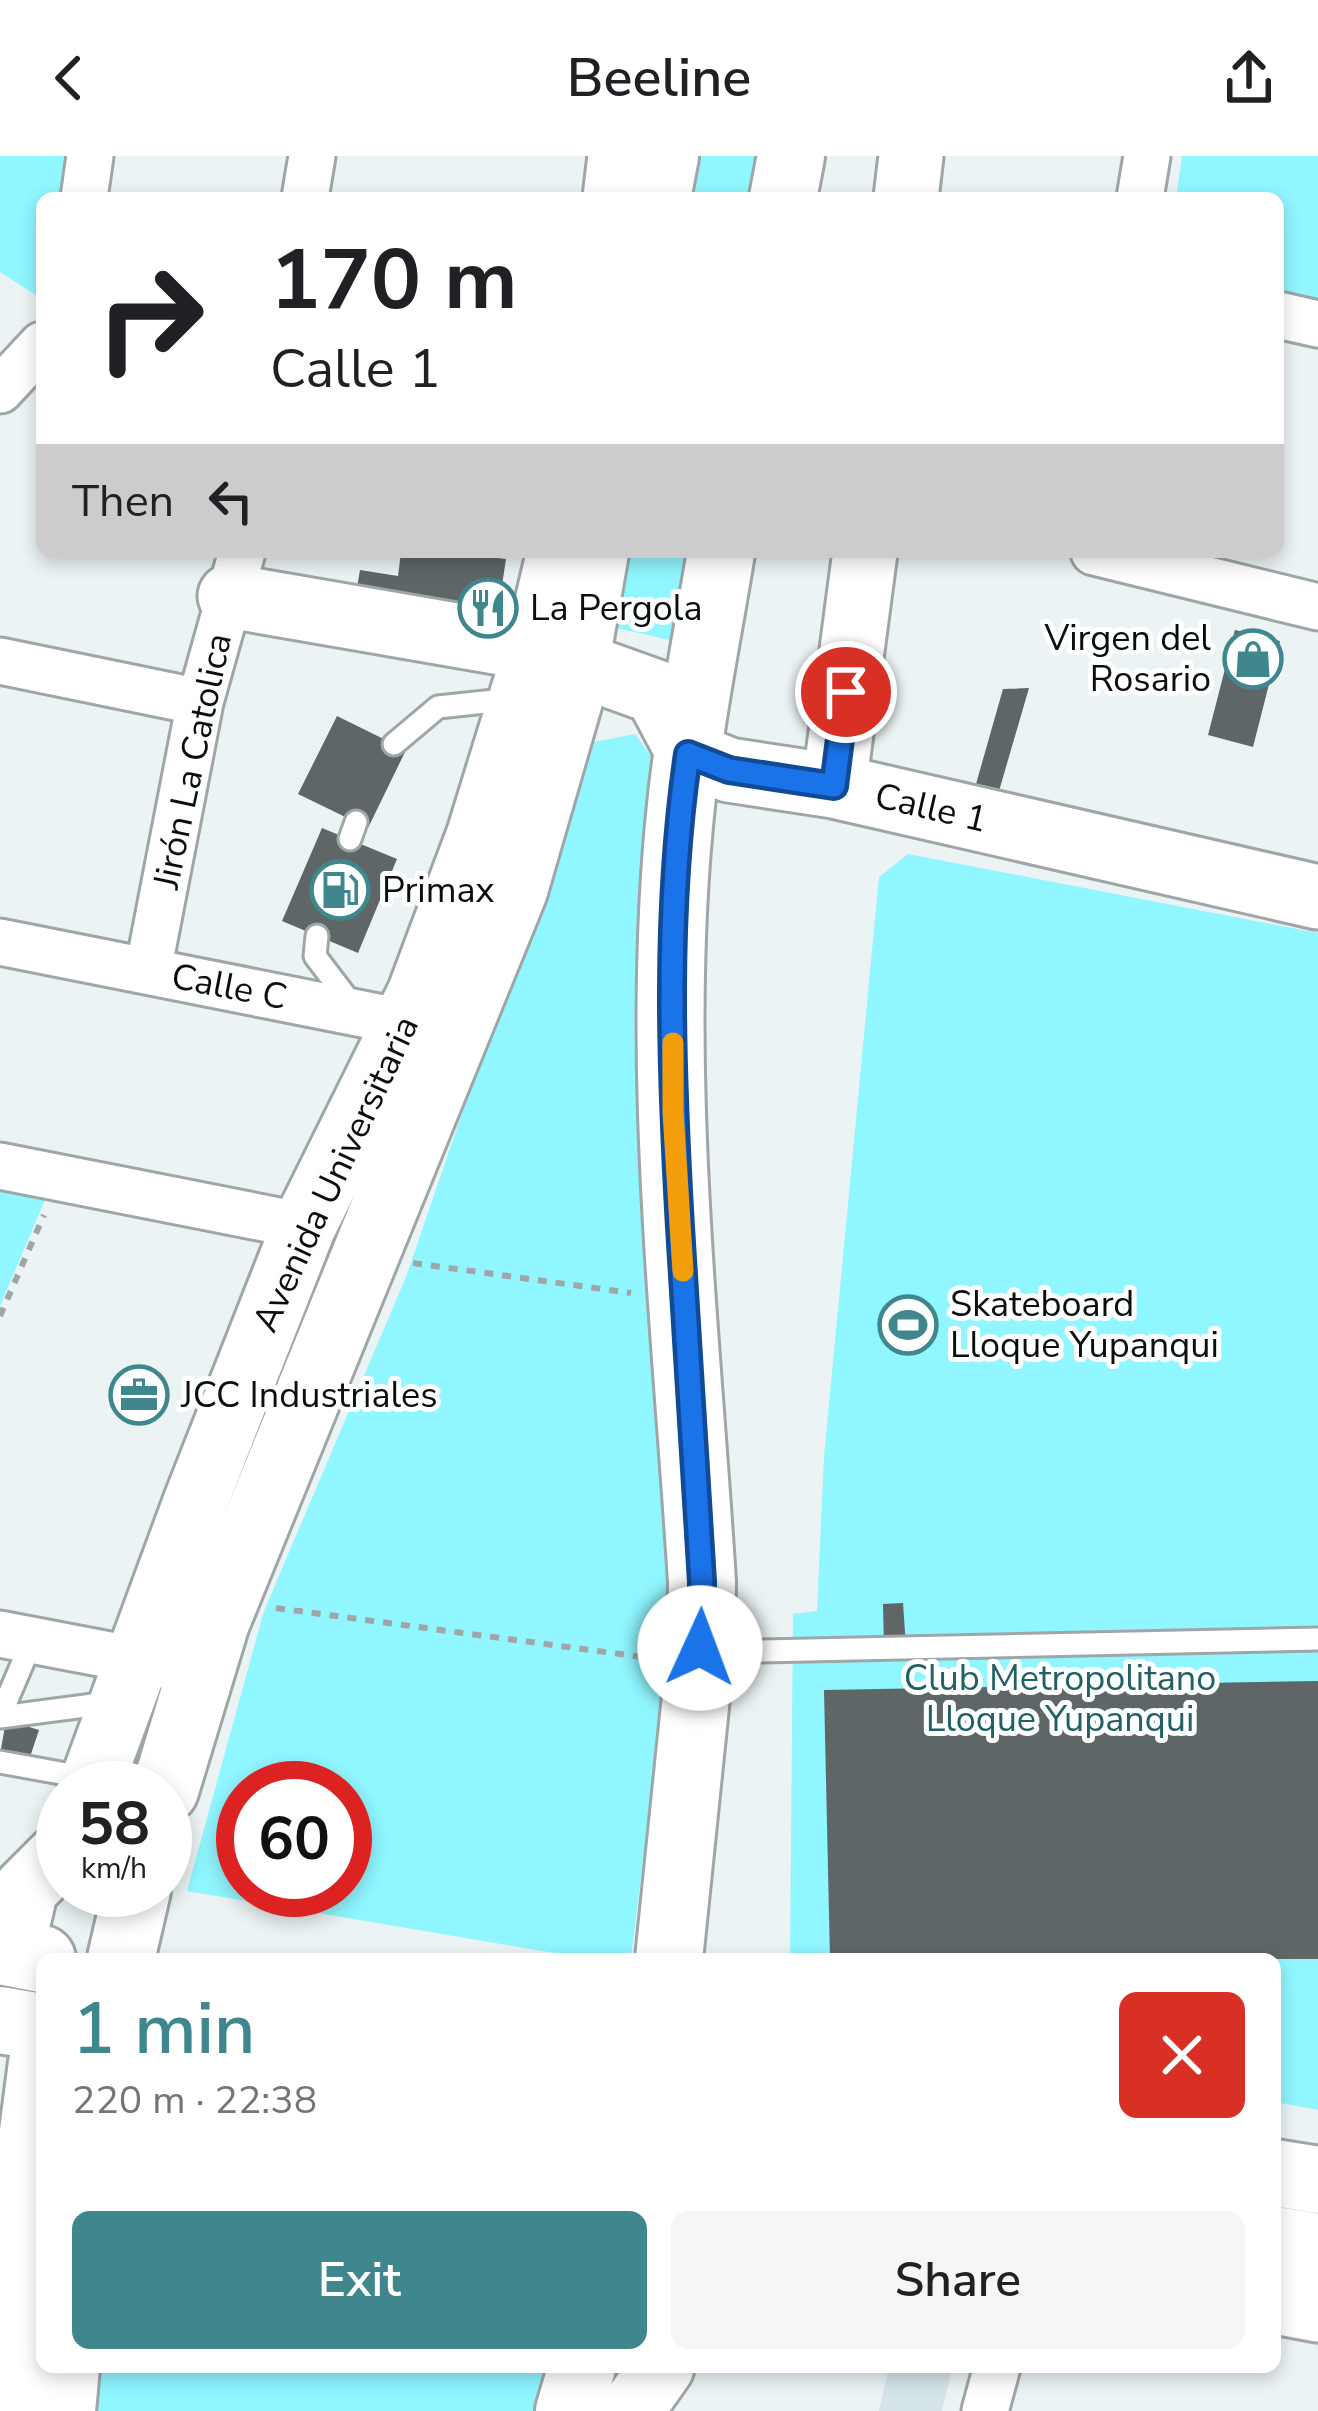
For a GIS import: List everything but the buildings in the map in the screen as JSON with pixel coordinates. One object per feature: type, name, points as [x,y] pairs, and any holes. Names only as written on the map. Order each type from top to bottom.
[{"type":"main road","points":[[616,192],[620,156]]},
{"type":"main road","points":[[658,192],[664,156]]},
{"type":"main road","points":[[784,192],[790,156]]},
{"type":"main road","points":[[907,192],[911,156]]},
{"type":"main road","name":"Avenida Universitaria","points":[[100,1761],[304,1226],[407,1023],[514,890],[569,700],[544,669],[558,558]]},
{"type":"main road","name":"Avenida Universitaria","points":[[544,669],[592,558]]},
{"type":"main road","points":[[670,1953],[700,1656],[702,1582],[673,1112],[673,948],[682,797],[720,558]]},
{"type":"main road","points":[[834,786],[864,558]]},
{"type":"main road","points":[[236,574],[544,669],[656,692],[688,754]]},
{"type":"main road","name":"Calle 1","points":[[688,754],[729,770],[834,786],[1318,897]]},
{"type":"main road","name":"Avenida Universitaria","points":[[174,1761],[225,1601],[367,1257],[407,1023]]},
{"type":"main road","points":[[18,1954],[30,1875]]},
{"type":"main road","points":[[122,1953],[131,1917]]},
{"type":"main road","points":[[0,2020],[36,2026]]},
{"type":"main road","points":[[9,2411],[14,2366],[5,2280],[31,2084]]},
{"type":"main road","points":[[1281,2174],[1318,2180]]},
{"type":"main road","points":[[1281,2241],[1318,2247]]},
{"type":"main road","points":[[1281,2303],[1318,2310]]},
{"type":"main road","points":[[62,2411],[65,2373]]},
{"type":"main road","points":[[569,2411],[580,2373]]},
{"type":"main road","points":[[631,2411],[658,2373]]},
{"type":"street","points":[[85,192],[90,156]]},
{"type":"street","points":[[306,192],[312,156]]},
{"type":"street","points":[[1141,192],[1147,156]]},
{"type":"street","points":[[1284,316],[1318,324]]},
{"type":"street","points":[[0,390],[36,351]]},
{"type":"street","points":[[1118,558],[1318,607]]},
{"type":"street","name":"Jirón La Catolica","points":[[148,971],[200,702],[236,574]]},
{"type":"street","points":[[0,661],[200,702]]},
{"type":"street","name":"Calle C","points":[[0,942],[407,1023]]},
{"type":"street","points":[[0,1166],[304,1226]]},
{"type":"street","points":[[16,1637],[130,1681],[201,1674]]},
{"type":"street","points":[[985,2411],[995,2373]]},
{"type":"lane","points":[[394,744],[438,706],[544,669]]},
{"type":"lane","points":[[317,936],[315,956],[407,1023]]},
{"type":"lane","points":[[16,1637],[0,1717],[130,1681]]},
{"type":"lane","points":[[700,1656],[1318,1639]]},
{"type":"lane","points":[[0,1762],[36,1771]]},
{"type":"path","points":[[0,1316],[59,1178]]},
{"type":"path","points":[[367,1257],[685,1300]]},
{"type":"path","points":[[225,1601],[700,1656]]},
{"type":"shaded area","points":[[888,2373],[951,2373],[942,2411],[879,2411]]},
{"type":"green space","points":[[0,156],[74,156],[68,192],[36,192],[36,295],[0,272]]},
{"type":"green space","points":[[684,156],[768,156],[759,192],[678,192]]},
{"type":"green space","points":[[1182,156],[1318,156],[1318,306],[1284,298],[1284,192],[1177,192]]},
{"type":"green space","points":[[615,558],[689,558],[674,641],[604,625]]},
{"type":"green space","points":[[635,734],[661,770],[671,1630],[632,1953],[554,1953],[341,1917],[372,1917],[372,1761],[223,1761],[264,1611],[406,1277],[589,743]]},
{"type":"green space","name":"Club Metropolitano Lloque Yupanqui","points":[[908,854],[1318,933],[1318,2110],[1281,2103],[1281,1953],[790,1953],[793,1614],[817,1611],[824,1457],[879,877]]},
{"type":"green space","points":[[0,1179],[50,1188],[0,1306]]},
{"type":"green space","points":[[216,1786],[216,1896],[192,1892],[192,1873]]},
{"type":"green space","points":[[96,2373],[546,2373],[536,2411],[93,2411]]},
{"type":"slow traffic","points":[[673,1043],[683,1271]]},
{"type":"place","name":"La Pergola","points":[[488,608]]},
{"type":"place","name":"Virgen del Rosario","points":[[1253,659]]},
{"type":"place","name":"Primax","points":[[340,890]]},
{"type":"place","name":"Skateboard Lloque Yupanqui","points":[[908,1325]]},
{"type":"place","name":"JCC Industriales","points":[[139,1395]]},
{"type":"route","points":[[700,1648],[702,1582],[673,1112],[673,948],[688,754],[729,770],[834,786],[846,692]]}]
